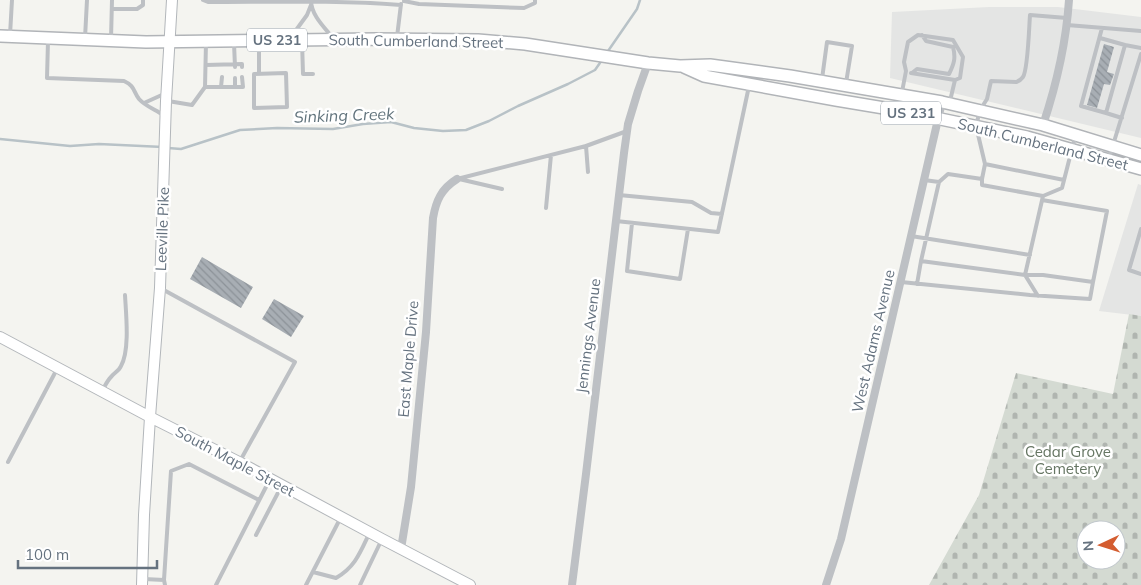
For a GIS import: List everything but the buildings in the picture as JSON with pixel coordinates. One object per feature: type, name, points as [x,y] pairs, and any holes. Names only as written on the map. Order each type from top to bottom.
[{"type":"main road","name":"South Cumberland Street","points":[[5,37],[170,42],[335,39],[478,40],[553,48],[648,63],[680,66],[710,65],[902,94],[946,102],[1043,125],[1141,155]]},
{"type":"main road","name":"South Cumberland Street","points":[[680,66],[704,76],[902,111],[1027,137],[1141,169]]},
{"type":"street","name":"Leeville Pike","points":[[142,582],[150,416],[160,288],[165,116],[172,0]]},
{"type":"street","points":[[1043,125],[1062,60],[1068,22],[1069,0]]},
{"type":"street","name":"Jennings Avenue","points":[[572,585],[627,131],[648,63]]},
{"type":"street","name":"West Adams Avenue","points":[[826,585],[841,539],[938,118],[946,102]]},
{"type":"street","name":"East Maple Drive","points":[[401,549],[411,487],[426,332],[433,218],[438,198],[448,184],[457,179]]},
{"type":"street","name":"South Maple Street","points":[[0,337],[468,584]]},
{"type":"lane","points":[[5,37],[12,0]]},
{"type":"lane","points":[[85,40],[87,0]]},
{"type":"lane","points":[[111,41],[112,0]]},
{"type":"lane","points":[[112,9],[137,9],[143,5],[143,0]]},
{"type":"lane","points":[[203,0],[208,2],[283,1],[401,5]]},
{"type":"lane","points":[[397,39],[401,5],[404,0],[419,4],[524,8],[535,3],[535,0]]},
{"type":"lane","points":[[508,7],[509,0]]},
{"type":"lane","points":[[311,2],[317,19],[335,39]]},
{"type":"lane","points":[[289,40],[307,15],[311,2]]},
{"type":"lane","points":[[900,282],[1038,296],[1090,299],[1107,211],[982,185],[985,164],[976,126],[980,110],[988,99],[991,81],[1016,82],[1022,78],[1026,64],[1030,15],[1102,28],[1141,31]]},
{"type":"lane","points":[[1102,28],[1082,106],[1122,118]]},
{"type":"lane","points":[[902,94],[906,71],[904,62],[908,42],[918,35],[953,40],[963,57],[960,78],[955,80],[906,71]]},
{"type":"lane","points":[[912,73],[917,69],[950,74],[955,62],[953,48],[926,41],[921,35]]},
{"type":"lane","points":[[48,38],[47,78],[124,81],[133,87],[144,103],[165,116]]},
{"type":"lane","points":[[1100,38],[1141,48]]},
{"type":"lane","points":[[259,40],[260,74]]},
{"type":"lane","points":[[302,40],[303,74],[313,74]]},
{"type":"lane","points":[[234,41],[235,65]]},
{"type":"lane","points":[[144,103],[166,97],[192,104],[205,87],[206,42]]},
{"type":"lane","points":[[821,81],[827,42],[852,46],[846,85]]},
{"type":"lane","points":[[1106,113],[1125,45]]},
{"type":"lane","points":[[1108,160],[1141,54]]},
{"type":"lane","points":[[206,65],[242,64],[242,67]]},
{"type":"lane","points":[[286,73],[286,107],[254,108],[254,74],[260,74],[286,73]]},
{"type":"lane","points":[[221,87],[222,77]]},
{"type":"lane","points":[[205,87],[242,87],[242,77]]},
{"type":"lane","points":[[235,78],[235,87]]},
{"type":"lane","points":[[946,102],[955,80]]},
{"type":"lane","points":[[616,221],[718,232],[750,84]]},
{"type":"lane","points":[[457,179],[586,146],[627,131]]},
{"type":"lane","points":[[1038,296],[1025,275],[1043,198],[1062,188],[1076,135]]},
{"type":"lane","points":[[586,146],[588,172]]},
{"type":"lane","points":[[546,208],[551,155]]},
{"type":"lane","points":[[985,164],[1064,180]]},
{"type":"lane","points":[[917,284],[939,182],[948,174],[982,179]]},
{"type":"lane","points":[[457,179],[502,189]]},
{"type":"lane","points":[[924,180],[939,182]]},
{"type":"lane","points":[[619,195],[692,202],[711,213],[722,214]]},
{"type":"lane","points":[[632,223],[627,271],[680,279],[688,229]]},
{"type":"lane","points":[[1141,229],[1129,270],[1141,274]]},
{"type":"lane","points":[[911,236],[1030,255]]},
{"type":"lane","points":[[921,261],[1093,282]]},
{"type":"lane","points":[[160,288],[295,362],[239,462]]},
{"type":"lane","points":[[102,390],[112,375],[120,369],[126,354],[125,296]]},
{"type":"lane","points":[[8,462],[58,368]]},
{"type":"lane","points":[[142,582],[164,582],[171,471],[189,464],[259,500]]},
{"type":"lane","points":[[216,585],[270,479]]},
{"type":"lane","points":[[256,535],[282,485]]},
{"type":"lane","points":[[306,585],[341,517]]},
{"type":"lane","points":[[313,572],[336,578],[343,574],[356,560],[369,532]]},
{"type":"lane","points":[[360,585],[382,539]]},
{"type":"shaded area","points":[[989,7],[1058,7],[1141,17],[1141,138],[890,78],[892,12]]},
{"type":"shaded area","points":[[1138,184],[1141,185],[1141,316],[1099,311]]},
{"type":"green space","name":"Cedar Grove Cemetery","points":[[1129,314],[1141,316],[1141,585],[929,585],[979,495],[1016,373],[1113,394]]},
{"type":"waterway","name":"Sinking Creek","points":[[606,54],[637,9],[640,0]]},
{"type":"waterway","name":"Sinking Creek","points":[[168,148],[181,149],[240,130],[277,128],[333,129],[391,122],[414,128],[443,131],[466,130],[568,84],[595,70],[602,60]]},
{"type":"waterway","name":"Sinking Creek","points":[[0,139],[70,146],[99,144],[163,147]]}]
